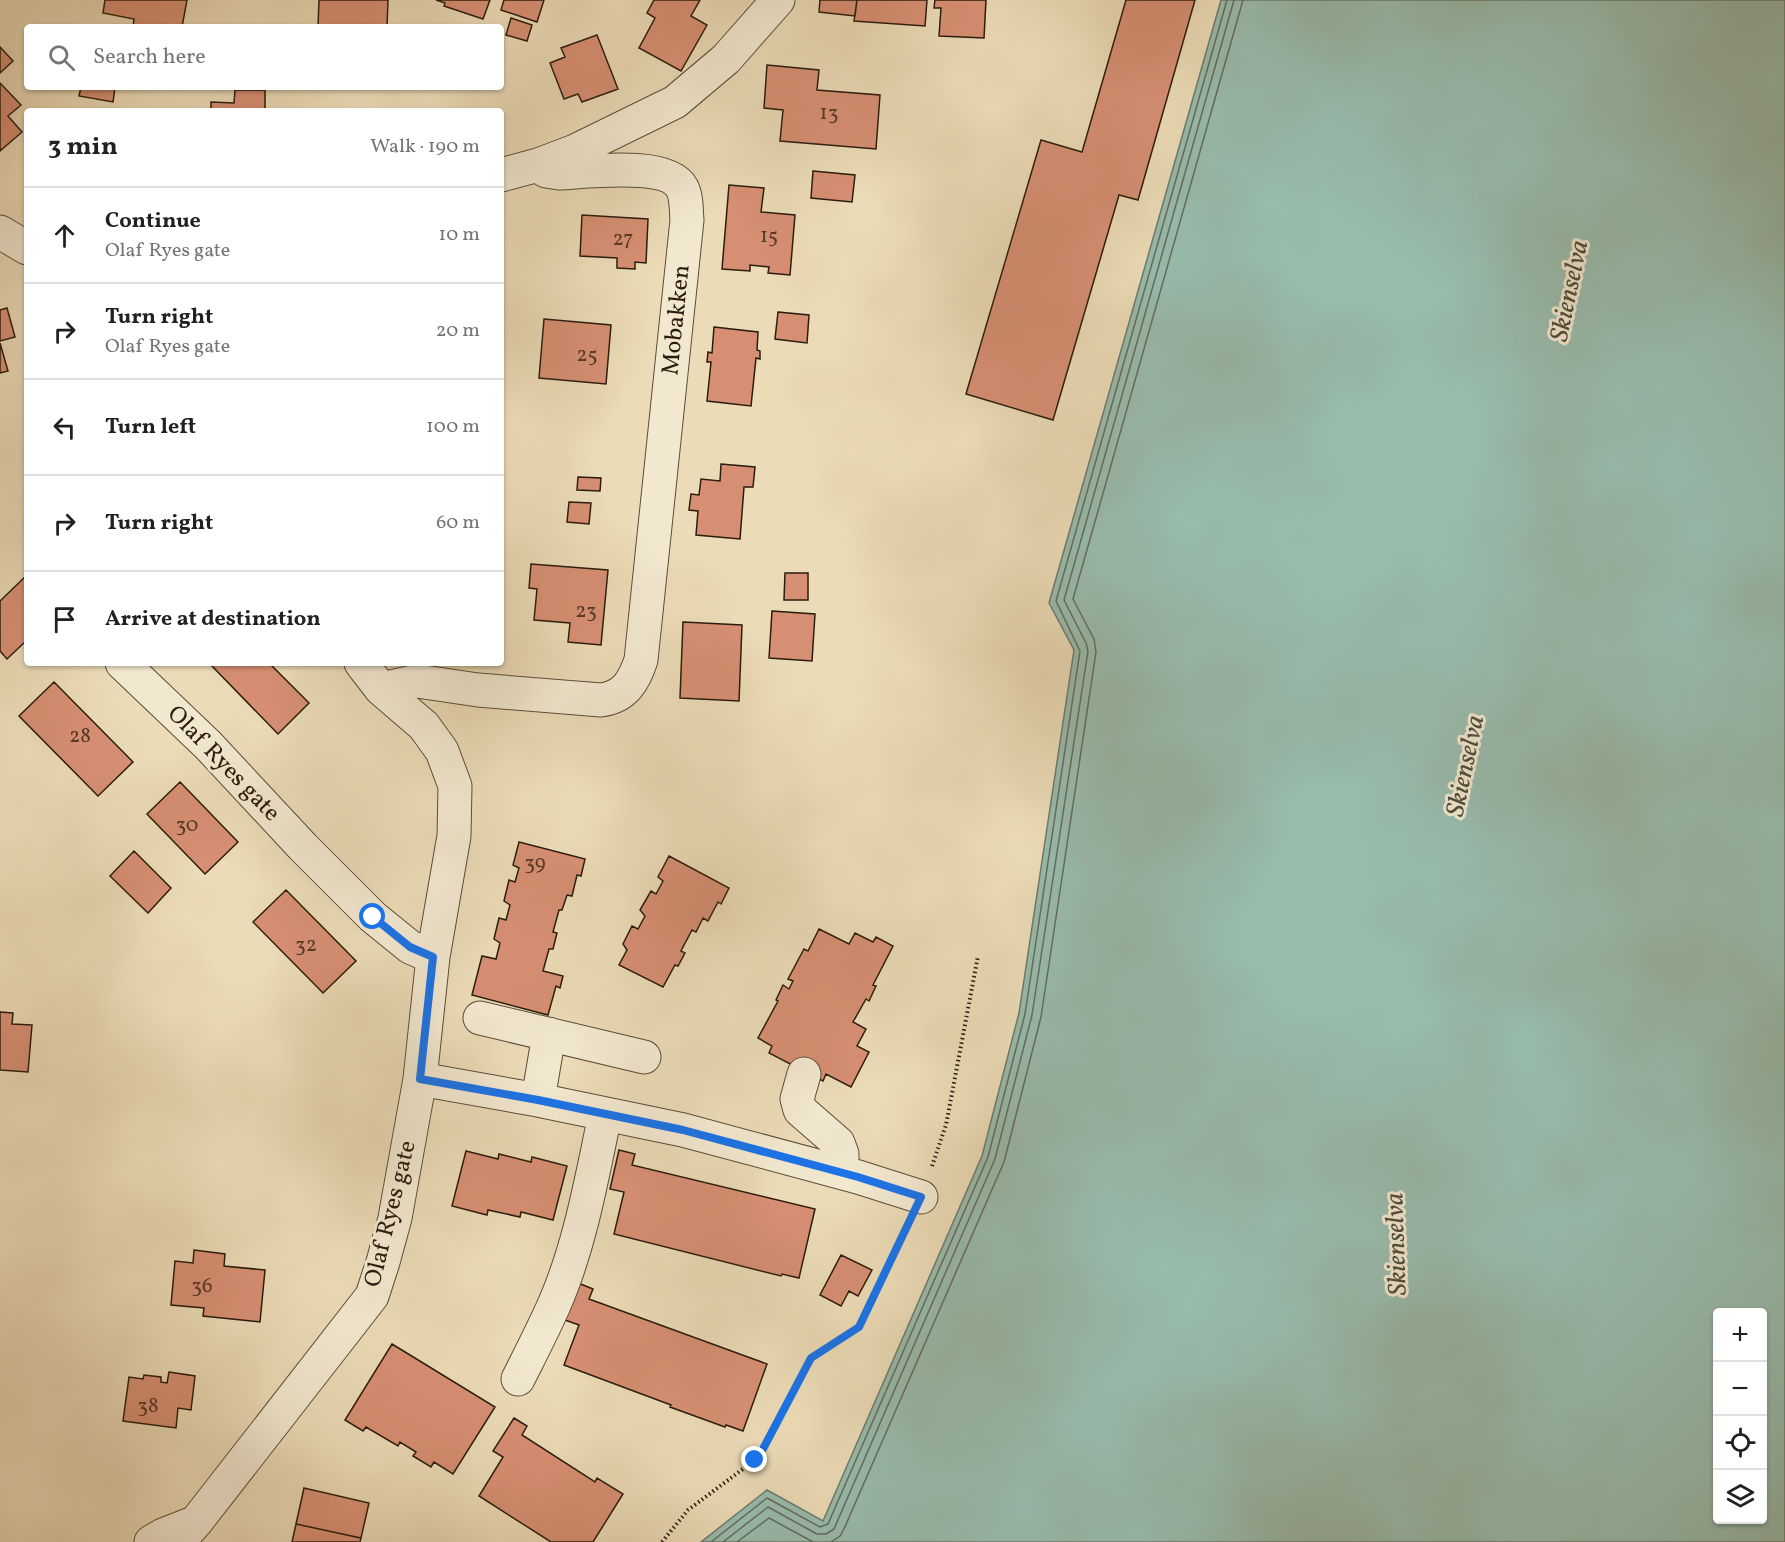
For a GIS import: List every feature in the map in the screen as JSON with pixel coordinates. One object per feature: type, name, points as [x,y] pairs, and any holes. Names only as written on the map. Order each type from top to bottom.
[{"type":"street","points":[[504,174],[538,165],[575,151],[675,102],[726,59],[778,0]]},
{"type":"street","name":"Mobakken","points":[[381,689],[417,681],[580,700],[612,699],[624,691],[636,675],[642,653],[687,220],[683,189],[673,178],[648,171],[559,173],[546,171],[538,165]]},
{"type":"street","points":[[0,232],[24,246]]},
{"type":"street","name":"Olaf Ryes gate","points":[[125,666],[208,745],[303,847],[373,917],[410,947],[433,957]]},
{"type":"street","name":"Olaf Ryes gate","points":[[151,1542],[163,1535],[187,1532],[372,1296],[384,1263],[395,1218],[420,1079],[433,957],[454,836],[455,786],[442,751],[424,726],[381,689],[363,666]]},
{"type":"street","points":[[480,1018],[644,1057]]},
{"type":"street","points":[[538,1100],[549,1034]]},
{"type":"street","points":[[804,1074],[797,1099],[800,1110],[838,1143],[842,1154],[842,1172]]},
{"type":"street","points":[[420,1079],[538,1100],[683,1130],[842,1172],[921,1197]]},
{"type":"street","points":[[518,1379],[555,1304],[569,1262],[585,1208],[605,1115]]},
{"type":"path","points":[[662,1542],[688,1510],[755,1460],[811,1358],[859,1327],[921,1197],[946,1125],[978,956]]},
{"type":"water","name":"Skienselva","points":[[1221,0],[1785,0],[1785,1542],[701,1542],[767,1490],[823,1521],[982,1156],[1019,1013],[1074,650],[1049,603]]},
{"type":"building","points":[[105,0],[187,0],[183,24],[133,24],[134,19],[103,13]]},
{"type":"building","points":[[319,0],[388,0],[387,24],[318,24]]},
{"type":"building","points":[[436,0],[490,0],[483,19],[444,6],[445,3]]},
{"type":"building","points":[[504,0],[544,0],[537,22],[501,10]]},
{"type":"building","points":[[654,0],[700,0],[691,16],[707,25],[681,71],[639,48],[655,18],[647,13]]},
{"type":"building","points":[[820,0],[857,0],[855,16],[819,12]]},
{"type":"building","points":[[857,0],[927,0],[925,26],[854,21]]},
{"type":"building","points":[[935,0],[986,0],[984,38],[939,36],[941,8],[934,8]]},
{"type":"building","points":[[1126,0],[1195,0],[1138,200],[1119,195],[1053,420],[966,394],[1041,140],[1082,152]]},
{"type":"building","points":[[511,18],[532,25],[527,41],[506,35]]},
{"type":"building","points":[[597,35],[618,89],[582,102],[578,94],[564,99],[550,63],[565,57],[561,48]]},
{"type":"building","points":[[0,47],[13,61],[0,73]]},
{"type":"building","points":[[767,65],[819,70],[817,90],[880,95],[876,149],[780,141],[783,110],[764,108]]},
{"type":"building","points":[[0,83],[21,105],[8,116],[22,132],[0,151]]},
{"type":"building","points":[[80,90],[115,90],[113,102],[79,96]]},
{"type":"building","points":[[235,90],[265,90],[265,108],[211,108],[211,102],[234,103]]},
{"type":"building","points":[[813,171],[855,175],[852,202],[811,198]]},
{"type":"building","points":[[729,185],[764,188],[761,212],[795,215],[790,275],[768,273],[769,267],[750,265],[750,271],[722,269]]},
{"type":"building","points":[[582,215],[648,219],[646,263],[635,262],[635,269],[617,268],[617,258],[580,256]]},
{"type":"building","points":[[7,308],[15,337],[0,341],[0,310]]},
{"type":"building","points":[[778,312],[809,315],[807,343],[775,339]]},
{"type":"building","points":[[544,319],[611,325],[606,384],[539,378]]},
{"type":"building","points":[[714,327],[758,332],[757,350],[760,351],[760,359],[756,358],[751,406],[707,401],[711,362],[707,362],[708,352],[712,353]]},
{"type":"building","points":[[0,343],[8,371],[0,373]]},
{"type":"building","points":[[721,464],[755,467],[753,487],[744,487],[740,539],[696,535],[698,511],[689,510],[691,494],[699,495],[701,479],[720,481]]},
{"type":"building","points":[[578,477],[601,478],[600,491],[577,490]]},
{"type":"building","points":[[569,502],[591,503],[589,524],[567,522]]},
{"type":"building","points":[[531,564],[608,570],[601,645],[568,642],[570,623],[534,620],[537,589],[529,588]]},
{"type":"building","points":[[785,573],[808,573],[808,600],[784,600]]},
{"type":"building","points":[[24,578],[24,643],[7,659],[0,651],[0,601]]},
{"type":"building","points":[[772,611],[815,614],[812,661],[769,658]]},
{"type":"building","points":[[683,622],[742,625],[739,701],[680,698]]},
{"type":"building","points":[[212,666],[272,666],[309,703],[278,734]]},
{"type":"building","points":[[54,682],[133,762],[98,796],[19,716]]},
{"type":"building","points":[[180,782],[238,842],[205,874],[147,814]]},
{"type":"building","points":[[519,842],[585,859],[581,876],[577,875],[572,896],[567,895],[562,910],[559,910],[553,932],[557,933],[553,949],[549,949],[543,971],[563,976],[560,988],[556,986],[548,1015],[472,995],[482,956],[496,959],[500,943],[494,939],[499,918],[506,920],[510,905],[504,901],[509,880],[515,882],[519,868],[513,865]]},
{"type":"building","points":[[134,851],[171,888],[148,913],[110,876]]},
{"type":"building","points":[[669,856],[729,888],[721,904],[718,902],[708,921],[703,918],[696,932],[692,930],[681,951],[685,953],[678,966],[675,965],[663,987],[619,965],[627,950],[623,944],[632,926],[638,929],[645,916],[640,910],[651,891],[656,894],[663,881],[658,877]]},
{"type":"building","points":[[286,890],[356,961],[323,993],[253,922]]},
{"type":"building","points":[[819,929],[849,944],[855,933],[873,942],[876,937],[893,946],[873,985],[876,986],[869,1001],[866,999],[853,1022],[866,1029],[857,1046],[869,1052],[851,1087],[826,1074],[823,1081],[769,1053],[772,1046],[758,1038],[778,1001],[776,1000],[783,985],[789,989],[793,981],[788,979],[804,949],[808,951]]},
{"type":"building","points":[[0,1012],[13,1013],[12,1024],[32,1025],[28,1072],[0,1070]]},
{"type":"building","points":[[619,1150],[635,1154],[632,1165],[815,1209],[799,1278],[782,1274],[781,1276],[614,1234],[624,1192],[610,1189]]},
{"type":"building","points":[[466,1151],[498,1159],[499,1154],[531,1162],[532,1157],[567,1166],[553,1220],[521,1212],[520,1217],[488,1210],[487,1215],[452,1206]]},
{"type":"building","points":[[194,1250],[225,1254],[224,1266],[265,1270],[260,1322],[203,1316],[204,1308],[171,1305],[175,1261],[193,1263]]},
{"type":"building","points":[[841,1255],[872,1270],[858,1296],[849,1291],[841,1306],[820,1295]]},
{"type":"building","points":[[578,1283],[593,1289],[589,1299],[767,1364],[743,1431],[726,1425],[725,1427],[670,1407],[671,1405],[564,1365],[579,1325],[565,1320]]},
{"type":"building","points":[[392,1344],[495,1407],[453,1474],[434,1462],[431,1467],[413,1456],[416,1452],[400,1442],[398,1446],[366,1427],[363,1431],[345,1420]]},
{"type":"building","points":[[169,1372],[195,1376],[191,1410],[178,1408],[176,1428],[123,1421],[129,1377],[143,1379],[144,1375],[161,1377],[161,1382],[167,1383]]},
{"type":"building","points":[[514,1418],[527,1426],[522,1435],[595,1482],[597,1478],[623,1494],[593,1542],[551,1542],[479,1496],[503,1457],[493,1451]]},
{"type":"building","points":[[304,1488],[369,1503],[361,1538],[296,1524]]},
{"type":"building","points":[[296,1524],[361,1538],[360,1542],[292,1542]]},
{"type":"route","points":[[373,917],[410,947],[433,957],[420,1079],[538,1100],[683,1130],[858,1177],[921,1197],[859,1327],[811,1358],[755,1460]]}]
